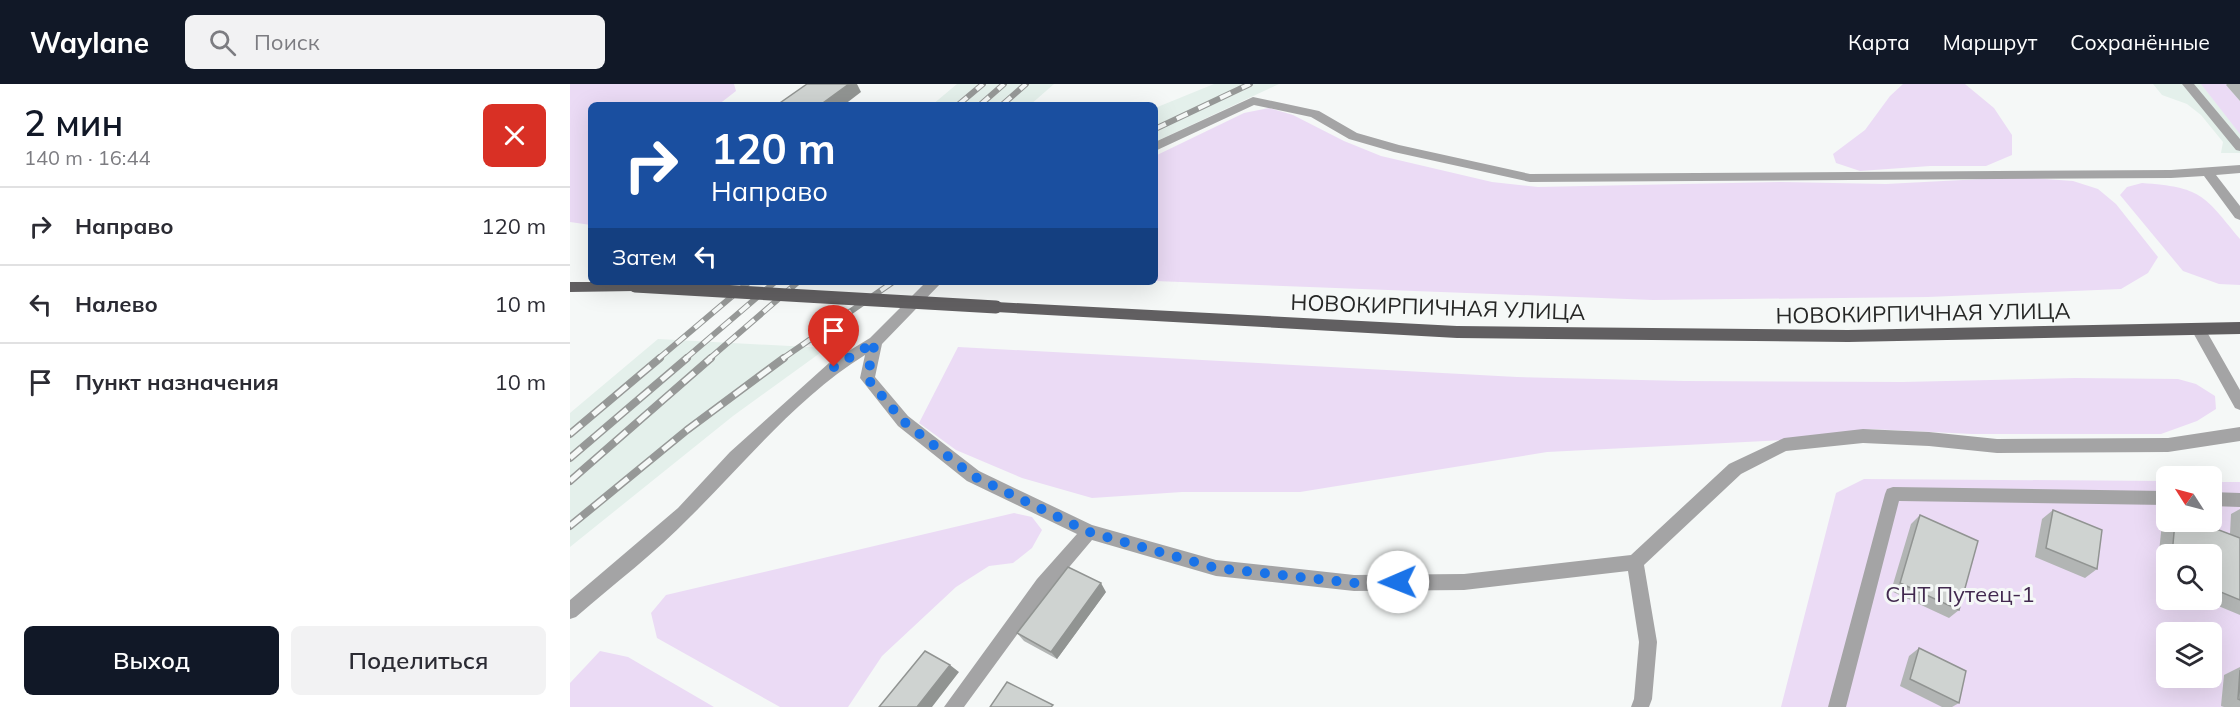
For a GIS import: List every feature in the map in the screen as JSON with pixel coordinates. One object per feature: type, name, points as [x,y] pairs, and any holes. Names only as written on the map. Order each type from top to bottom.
[{"type":"main road","name":"НОВОКИРПИЧНАЯ УЛИЦА","points":[[570,287],[635,286],[1457,332],[1848,336],[2240,328]]},
{"type":"street","points":[[2188,84],[2240,147]]},
{"type":"street","points":[[1158,146],[1253,101],[1315,114],[1353,136],[1398,149],[1530,178],[2171,174],[2240,169]]},
{"type":"street","points":[[2208,171],[2240,215]]},
{"type":"street","points":[[570,611],[684,513],[736,457],[834,367],[875,342],[932,285]]},
{"type":"street","points":[[2198,330],[2240,404]]},
{"type":"street","points":[[875,342],[867,378],[903,421],[973,476],[1089,532],[1216,568],[1354,583],[1464,582],[1635,562],[1735,469],[1784,445],[1863,436],[1929,439],[1997,446],[2168,445],[2240,434]]},
{"type":"street","points":[[1837,707],[1893,494],[2156,498]]},
{"type":"street","points":[[2222,499],[2240,500]]},
{"type":"street","points":[[953,707],[1042,585],[1089,532]]},
{"type":"street","points":[[1635,562],[1648,642],[1643,699],[1640,707]]},
{"type":"shaded area","points":[[957,84],[1054,84],[1033,102],[936,102]]},
{"type":"shaded area","points":[[1214,84],[1279,84],[1158,141],[1158,107]]},
{"type":"shaded area","points":[[2153,84],[2240,84],[2240,153],[2221,153],[2223,142],[2201,115],[2187,104],[2162,95]]},
{"type":"shaded area","points":[[658,339],[827,348],[733,416],[570,547],[570,413]]},
{"type":"green space","points":[[570,84],[734,84],[736,91],[722,102],[588,102],[588,225],[570,222]]},
{"type":"green space","points":[[1903,84],[1965,84],[1994,108],[2012,135],[2012,155],[1986,166],[1930,166],[1860,171],[1836,163],[1833,154],[1865,130],[1890,96]]},
{"type":"green space","points":[[2201,84],[2240,84],[2226,85],[2240,101],[2240,134]]},
{"type":"green space","points":[[1269,108],[1293,115],[1344,141],[1381,156],[1492,182],[1538,187],[1781,182],[1886,184],[2020,177],[2073,181],[2098,189],[2116,204],[2158,257],[2148,273],[2121,289],[1928,297],[1653,300],[1158,281],[1158,155],[1244,113]]},
{"type":"green space","points":[[2142,183],[2177,187],[2189,191],[2200,196],[2218,212],[2240,239],[2240,285],[2219,284],[2183,271],[2120,195],[2127,187]]},
{"type":"green space","points":[[958,347],[1517,377],[1684,381],[1903,382],[2075,378],[2178,379],[2196,384],[2215,396],[2216,409],[2197,421],[2161,434],[1972,434],[1871,429],[1785,440],[1547,452],[1300,492],[1182,492],[1092,498],[1022,478],[956,450],[919,423]]},
{"type":"green space","name":"СНТ Путеец-1","points":[[1864,479],[2156,481],[2156,532],[2222,532],[2222,482],[2240,482],[2240,707],[1781,707],[1836,493]]},
{"type":"green space","points":[[1014,513],[1032,517],[1042,530],[1032,548],[1013,563],[989,566],[956,587],[882,656],[848,707],[780,707],[657,638],[651,613],[666,595]]},
{"type":"green space","points":[[600,651],[628,657],[714,707],[570,707],[570,683]]},
{"type":"building","points":[[807,84],[849,84],[824,102],[781,102]]},
{"type":"building","points":[[2053,510],[2102,530],[2097,569],[2046,548]]},
{"type":"building","points":[[1920,515],[1978,541],[1959,610],[1900,583]]},
{"type":"building","points":[[2222,531],[2240,538],[2240,600],[2222,593],[2222,544],[2173,544],[2174,532]]},
{"type":"building","points":[[1068,567],[1101,583],[1051,652],[1017,633]]},
{"type":"building","points":[[1919,648],[1966,671],[1959,703],[1910,679]]},
{"type":"building","points":[[925,651],[950,665],[917,707],[879,707]]},
{"type":"building","points":[[2240,670],[2240,700],[2238,699]]},
{"type":"building","points":[[1007,682],[1053,705],[1051,707],[990,707]]},
{"type":"railway","points":[[962,102],[983,84]]},
{"type":"railway","points":[[983,102],[1004,84]]},
{"type":"railway","points":[[1005,102],[1026,84]]},
{"type":"railway","points":[[1158,128],[1250,84]]},
{"type":"railway","points":[[658,359],[745,285]]},
{"type":"railway","points":[[685,359],[771,285]]},
{"type":"railway","points":[[709,359],[795,285]]},
{"type":"railway","points":[[782,359],[889,285]]},
{"type":"railway","points":[[570,434],[660,358]]},
{"type":"railway","points":[[570,458],[687,358]]},
{"type":"railway","points":[[570,481],[711,358]]},
{"type":"railway","points":[[570,526],[687,430],[784,358]]},
{"type":"route","points":[[834,367],[875,342],[867,378],[903,421],[973,476],[1089,532],[1216,568],[1354,583],[1398,582]]}]
